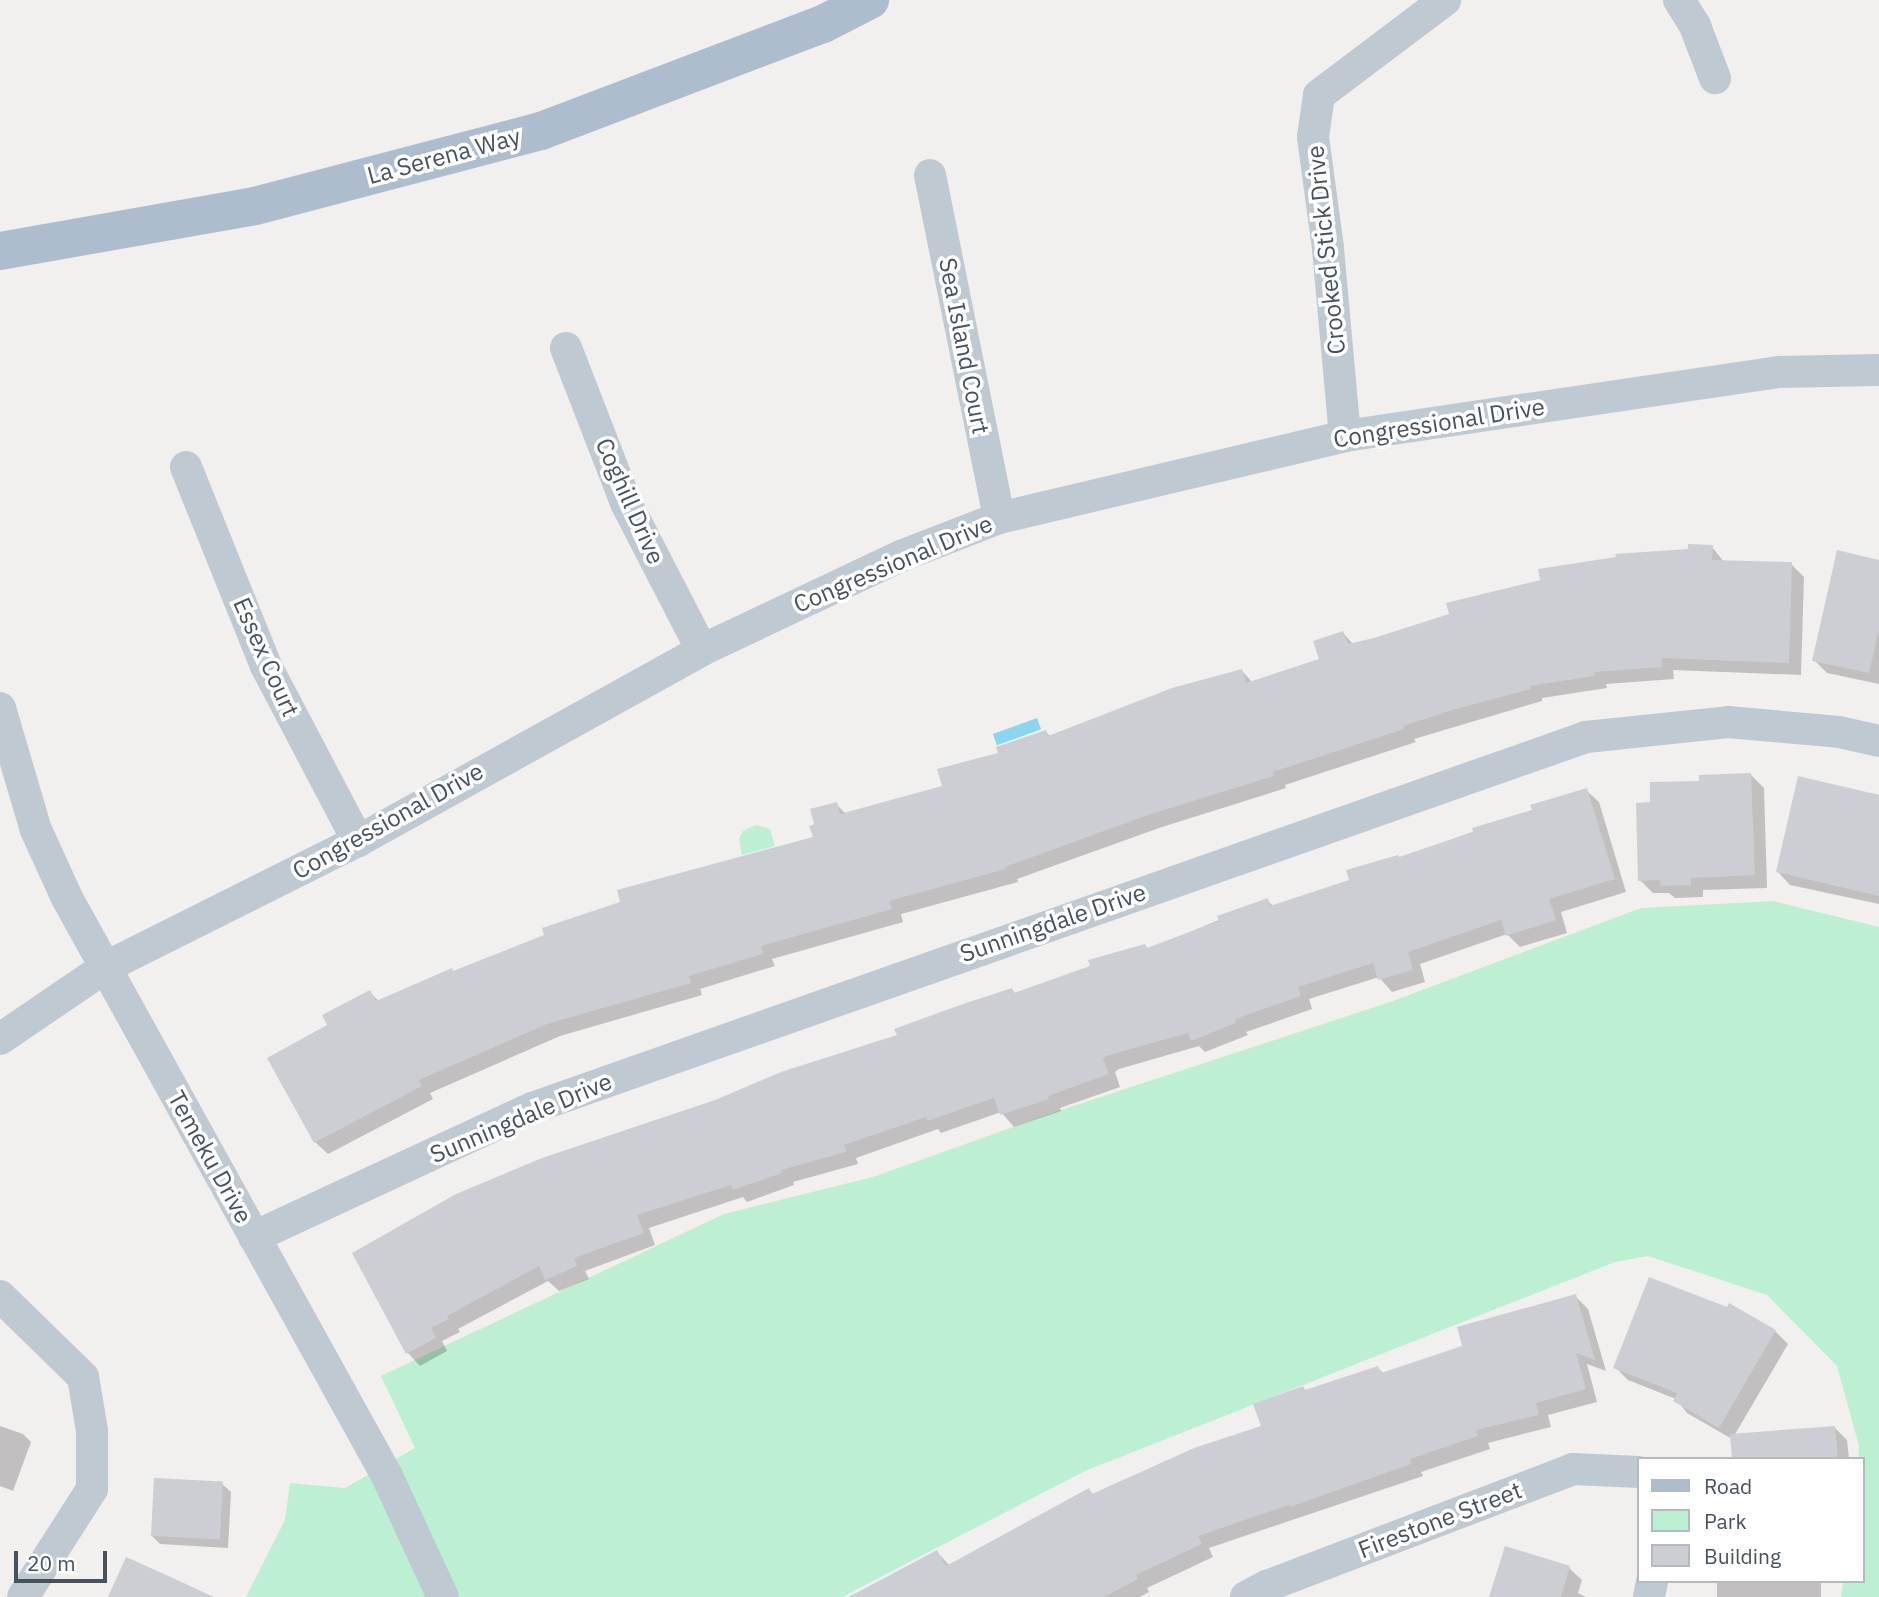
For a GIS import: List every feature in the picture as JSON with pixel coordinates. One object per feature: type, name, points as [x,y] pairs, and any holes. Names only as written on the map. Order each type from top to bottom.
[{"type":"main road","name":"La Serena Way","points":[[0,251],[255,206],[541,131],[823,24],[870,0]]},
{"type":"street","name":"Crooked Stick Drive","points":[[1345,436],[1328,248],[1313,137],[1319,95],[1445,0]]},
{"type":"street","points":[[1679,0],[1695,26],[1715,78]]},
{"type":"street","name":"Sea Island Court","points":[[930,175],[999,518]]},
{"type":"street","name":"Coghill Drive","points":[[566,348],[626,503],[702,650]]},
{"type":"street","name":"Congressional Drive","points":[[0,1039],[106,967],[358,841],[702,650],[901,556],[999,518],[1345,436],[1780,372],[1879,370]]},
{"type":"street","name":"Essex Court","points":[[186,467],[266,666],[358,841]]},
{"type":"street","name":"Temeku Drive","points":[[0,708],[36,830],[67,898],[387,1476],[443,1597]]},
{"type":"street","name":"Sunningdale Drive","points":[[254,1237],[532,1108],[1586,737],[1728,722],[1839,732],[1879,741]]},
{"type":"street","points":[[0,1296],[83,1377],[92,1431],[92,1489],[23,1597]]},
{"type":"street","name":"Firestone Street","points":[[1246,1597],[1267,1586],[1573,1469],[1638,1472]]},
{"type":"green space","points":[[756,825],[770,829],[775,846],[742,855],[739,838],[743,831]]},
{"type":"green space","points":[[1773,901],[1879,927],[1879,1597],[1841,1597],[1843,1583],[1865,1583],[1865,1457],[1858,1457],[1859,1446],[1837,1366],[1767,1295],[1648,1256],[1615,1262],[1085,1471],[842,1597],[246,1597],[285,1520],[290,1483],[345,1488],[415,1448],[381,1376],[724,1214],[873,1177],[1055,1112],[1390,1002],[1641,908]]},
{"type":"water","points":[[1037,718],[1041,729],[997,745],[993,734]]},
{"type":"building","points":[[1688,544],[1713,545],[1712,560],[1792,562],[1789,663],[1662,658],[1662,667],[1594,672],[1595,676],[1530,686],[1531,689],[1403,726],[1404,729],[1273,772],[1274,776],[1148,815],[1005,867],[1006,869],[889,901],[892,909],[761,946],[763,954],[689,976],[691,983],[547,1024],[419,1080],[422,1086],[314,1143],[267,1058],[327,1025],[322,1015],[370,990],[376,1001],[452,968],[453,971],[544,935],[542,928],[620,902],[617,890],[813,837],[809,826],[814,824],[810,809],[837,802],[840,814],[942,786],[937,769],[998,753],[996,747],[1046,730],[1048,736],[1172,688],[1242,669],[1246,683],[1319,659],[1313,641],[1343,631],[1348,644],[1449,614],[1446,603],[1540,580],[1538,569],[1616,557],[1615,554],[1688,549]]},
{"type":"building","points":[[1837,550],[1879,560],[1879,630],[1869,673],[1812,661]]},
{"type":"building","points":[[1751,773],[1755,875],[1691,878],[1691,885],[1660,886],[1660,880],[1638,881],[1636,803],[1650,802],[1650,782],[1699,781],[1699,775]]},
{"type":"building","points":[[1798,776],[1879,795],[1879,896],[1776,872]]},
{"type":"building","points":[[1587,788],[1615,879],[1549,899],[1556,920],[1506,936],[1501,920],[1408,952],[1413,970],[1378,980],[1373,963],[1298,987],[1301,996],[1235,1019],[1236,1023],[1191,1041],[1188,1033],[1106,1056],[1103,1059],[1109,1074],[1048,1096],[1049,1099],[1000,1115],[994,1098],[927,1121],[926,1117],[844,1145],[846,1152],[781,1170],[782,1173],[733,1190],[731,1185],[637,1215],[644,1233],[574,1258],[577,1266],[545,1280],[539,1266],[447,1316],[449,1319],[431,1328],[436,1338],[406,1354],[352,1253],[456,1194],[542,1158],[715,1100],[781,1072],[897,1035],[894,1029],[963,1004],[1012,988],[1014,993],[1090,966],[1088,960],[1145,944],[1147,948],[1219,921],[1217,916],[1268,898],[1270,906],[1349,880],[1346,870],[1398,855],[1399,857],[1473,832],[1472,828],[1532,810],[1530,805]]},
{"type":"building","points":[[1649,1277],[1727,1307],[1729,1303],[1776,1330],[1719,1428],[1673,1401],[1677,1393],[1613,1368]]},
{"type":"building","points":[[1576,1294],[1595,1360],[1576,1353],[1586,1389],[1536,1403],[1539,1415],[1476,1430],[1478,1436],[1410,1459],[1411,1464],[1198,1536],[1202,1544],[1136,1575],[1138,1579],[1104,1597],[849,1597],[937,1550],[946,1566],[1089,1488],[1092,1494],[1194,1448],[1261,1426],[1253,1404],[1303,1386],[1305,1390],[1378,1366],[1381,1373],[1462,1346],[1457,1327]]},
{"type":"building","points":[[1835,1426],[1838,1457],[1732,1457],[1730,1434]]},
{"type":"building","points":[[154,1478],[223,1482],[220,1540],[151,1536]]},
{"type":"building","points":[[1505,1546],[1570,1566],[1561,1597],[1489,1597]]},
{"type":"building","points":[[126,1557],[164,1574],[214,1597],[108,1597]]}]
